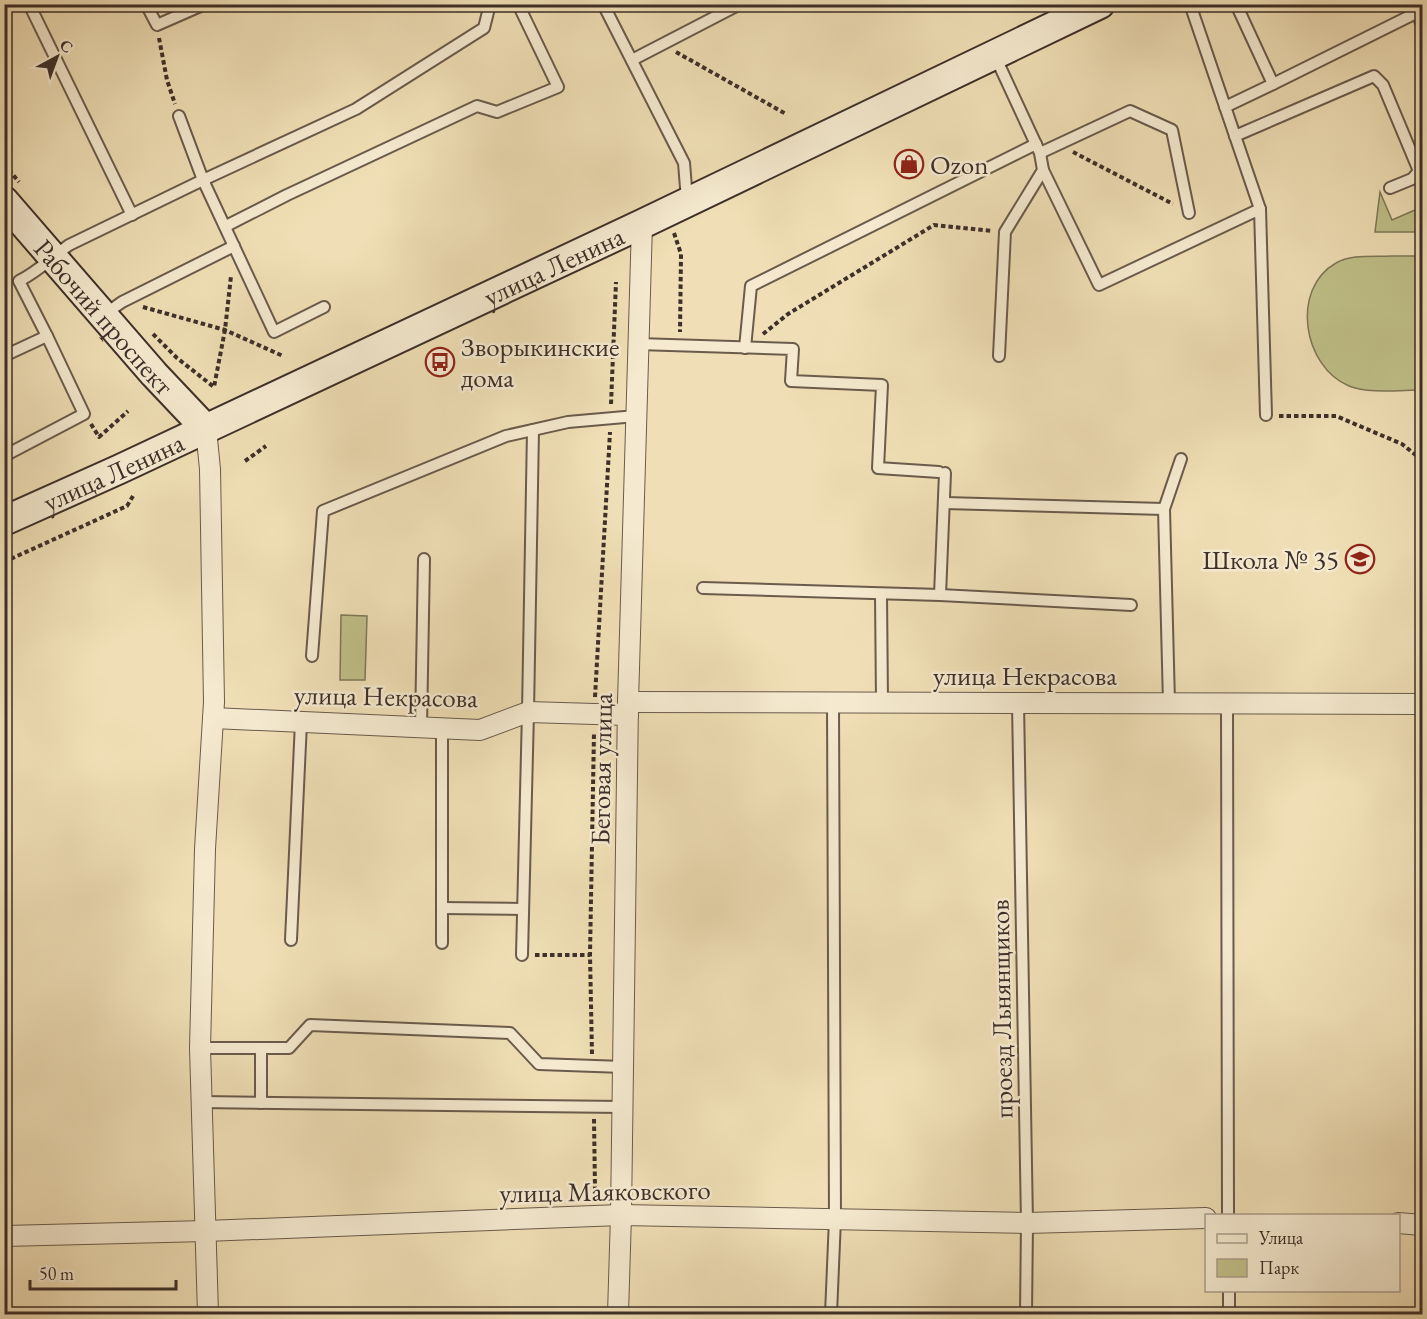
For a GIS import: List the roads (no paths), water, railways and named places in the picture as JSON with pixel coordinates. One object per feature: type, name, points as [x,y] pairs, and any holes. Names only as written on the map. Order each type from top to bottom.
[{"type":"main road","name":"улица Ленина","points":[[4,521],[206,429],[642,224],[1100,4]]},
{"type":"main road","name":"Рабочий проспект","points":[[4,201],[53,257],[113,308],[154,374],[206,429]]},
{"type":"street","name":"Беговая улица","points":[[618,1314],[628,708],[642,224]]},
{"type":"street","points":[[206,429],[210,481],[213,718],[204,849],[200,1048],[208,1314]]},
{"type":"street","name":"улица Некрасова","points":[[213,718],[480,729],[528,712],[832,702],[1422,704]]},
{"type":"street","name":"улица Маяковского","points":[[4,1236],[206,1231],[621,1215],[1027,1223],[1205,1218]]},
{"type":"street","points":[[1400,1223],[1422,1225]]},
{"type":"lane","points":[[30,4],[132,215]]},
{"type":"lane","points":[[147,4],[157,26],[204,4]]},
{"type":"lane","points":[[4,456],[84,414],[19,281],[40,270],[69,245],[356,109],[484,28],[490,4]]},
{"type":"lane","points":[[226,226],[477,106],[497,112],[558,87],[518,4]]},
{"type":"lane","points":[[603,4],[684,163],[687,202]]},
{"type":"lane","points":[[632,60],[706,24],[740,4]]},
{"type":"lane","points":[[1190,4],[1260,209],[1266,415]]},
{"type":"lane","points":[[1236,4],[1273,84]]},
{"type":"lane","points":[[1225,107],[1420,12],[1422,25]]},
{"type":"lane","points":[[994,56],[1038,149],[1043,170],[1099,285],[1260,209]]},
{"type":"lane","points":[[1235,136],[1374,76],[1383,85],[1419,171],[1412,179],[1390,188]]},
{"type":"lane","points":[[745,348],[751,286],[1038,149],[1059,144],[1130,111],[1172,130],[1189,213]]},
{"type":"lane","points":[[179,116],[203,180],[274,332],[324,307]]},
{"type":"lane","points":[[999,357],[1005,232],[1043,170]]},
{"type":"lane","points":[[113,308],[234,246]]},
{"type":"lane","points":[[4,356],[47,336]]},
{"type":"lane","points":[[638,344],[792,349],[791,381],[882,385],[878,468],[942,472],[945,503],[940,595]]},
{"type":"lane","points":[[312,656],[323,511],[506,436],[568,422],[636,416]]},
{"type":"lane","points":[[522,955],[533,430]]},
{"type":"lane","points":[[1169,703],[1164,509],[1181,459]]},
{"type":"lane","points":[[945,503],[1164,509]]},
{"type":"lane","points":[[421,727],[424,559]]},
{"type":"lane","points":[[704,588],[940,595],[1131,605]]},
{"type":"lane","points":[[881,594],[882,702]]},
{"type":"lane","points":[[831,1314],[835,1219],[832,702]]},
{"type":"lane","name":"проезд Льнянщиков","points":[[1018,703],[1027,1223],[1026,1314]]},
{"type":"lane","points":[[1227,703],[1228,1214]]},
{"type":"lane","points":[[291,940],[301,722]]},
{"type":"lane","points":[[441,943],[442,728]]},
{"type":"lane","points":[[442,908],[523,909]]},
{"type":"lane","points":[[200,1048],[290,1048],[310,1025],[510,1033],[539,1064],[623,1067]]},
{"type":"lane","points":[[261,1048],[261,1103]]},
{"type":"lane","points":[[201,1102],[623,1107]]},
{"type":"lane","points":[[1229,1292],[1229,1314]]},
{"type":"place","name":"Ozon","points":[[909,164]]},
{"type":"place","name":"Зворыкинские дома","points":[[440,362]]},
{"type":"place","name":"Школа № 35","points":[[1360,559]]}]
